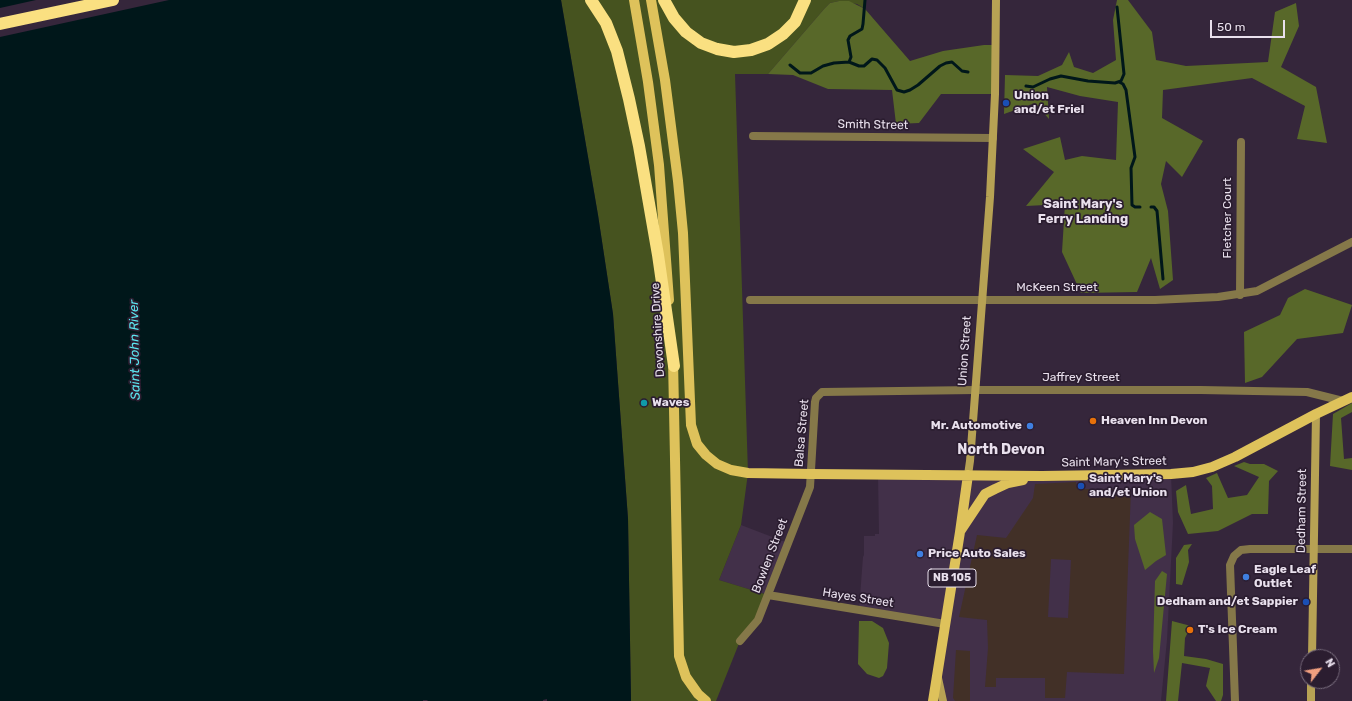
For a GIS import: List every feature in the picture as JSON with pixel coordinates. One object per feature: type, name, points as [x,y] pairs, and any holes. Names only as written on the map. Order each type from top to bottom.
[{"type":"highway","points":[[0,24],[113,0]]},
{"type":"highway","points":[[591,0],[606,23],[617,51],[639,146],[658,255],[674,366]]},
{"type":"highway","points":[[664,0],[674,18],[686,32],[701,43],[717,49],[734,52],[751,50],[768,44],[783,34],[795,22],[805,0]]},
{"type":"main road","name":"Devonshire Drive","points":[[634,0],[648,82],[659,165],[666,243],[674,366],[679,656],[686,677],[698,694],[706,701]]},
{"type":"main road","points":[[651,0],[665,80],[678,181],[682,233],[691,425],[697,444],[706,455],[717,464],[731,470],[748,473],[811,474]]},
{"type":"main road","name":"Union Street","points":[[932,701],[960,532],[970,461],[994,138],[996,0]]},
{"type":"main road","name":"Saint Mary's Street","points":[[811,474],[1042,476],[1171,474],[1193,472],[1212,467],[1235,457],[1316,414],[1352,397]]},
{"type":"main road","name":"Dedham Street","points":[[1312,649],[1316,414]]},
{"type":"main road","points":[[960,532],[985,494],[1008,483],[1042,476]]},
{"type":"main road","points":[[937,676],[943,701]]},
{"type":"main road","points":[[1311,689],[1311,701]]},
{"type":"street","name":"Smith Street","points":[[753,136],[994,138]]},
{"type":"street","name":"Fletcher Court","points":[[1240,295],[1241,142]]},
{"type":"street","name":"McKeen Street","points":[[750,300],[1155,300],[1240,295],[1257,291],[1352,242]]},
{"type":"street","name":"Jaffrey Street","points":[[818,394],[826,391],[1201,390],[1307,392],[1342,401]]},
{"type":"street","name":"Balsa Street","points":[[811,474],[815,402],[818,394]]},
{"type":"street","name":"Bowlen Street","points":[[740,641],[758,620],[810,486],[811,474]]},
{"type":"street","points":[[1235,701],[1230,565],[1234,556],[1241,550],[1250,549],[1352,549]]},
{"type":"street","name":"Hayes Street","points":[[768,595],[945,624]]},
{"type":"shaded area","points":[[1171,474],[1173,523],[1167,640],[1161,701],[943,701],[937,676],[944,624],[859,610],[864,555],[864,536],[875,536],[875,534],[879,534],[878,475]]},
{"type":"shaded area","points":[[1076,482],[1077,489],[1131,489],[1124,674],[1067,672],[1065,698],[1045,698],[1045,678],[996,678],[996,687],[985,687],[988,648],[987,620],[959,617],[977,535],[1006,538],[1033,498],[1035,484]],"holes":[[[1051,559],[1071,560],[1068,618],[1048,617]]]},
{"type":"shaded area","points":[[741,525],[788,543],[768,595],[719,580]]},
{"type":"shaded area","points":[[956,650],[970,651],[970,701],[955,701],[953,698]]},
{"type":"green space","points":[[561,0],[865,0],[865,9],[857,4],[839,1],[830,3],[768,74],[735,74],[748,473],[741,525],[719,580],[768,595],[758,620],[740,641],[716,701],[631,701],[628,519],[613,314],[598,215]]},
{"type":"green space","points":[[1117,0],[1128,0],[1152,32],[1156,60],[1186,66],[1268,62],[1275,12],[1296,3],[1299,26],[1281,67],[1316,87],[1327,143],[1297,139],[1305,106],[1252,78],[1163,90],[1162,118],[1203,141],[1182,177],[1166,161],[1161,184],[1168,211],[1173,280],[1160,289],[1151,258],[1137,292],[1081,293],[1062,252],[1065,204],[1026,206],[1054,172],[1023,149],[1060,137],[1065,160],[1082,156],[1116,160],[1118,102],[1080,96],[1047,87],[1049,119],[1035,103],[1004,114],[1005,75],[1038,76],[1062,65],[1069,52],[1074,67],[1093,73],[1116,60],[1113,20]]},
{"type":"green space","points":[[849,1],[865,9],[910,61],[943,51],[984,45],[995,45],[995,94],[941,94],[919,123],[896,124],[892,90],[828,89],[793,75],[768,74],[825,8],[830,3]]},
{"type":"green space","points":[[1305,289],[1352,305],[1343,333],[1297,339],[1262,377],[1245,383],[1244,332],[1280,315],[1288,298]]},
{"type":"green space","points":[[1352,403],[1352,412],[1341,418],[1344,459],[1352,458],[1352,470],[1330,466],[1333,414]]},
{"type":"green space","points":[[1244,462],[1250,464],[1264,464],[1278,471],[1269,481],[1268,514],[1252,514],[1218,531],[1188,534],[1178,512],[1176,491],[1186,485],[1191,514],[1213,509],[1212,486],[1206,478],[1217,473],[1228,498],[1247,495],[1259,477],[1234,466]]},
{"type":"green space","points":[[1150,512],[1162,519],[1166,555],[1145,570],[1135,539],[1134,525]]},
{"type":"green space","points":[[1192,544],[1188,550],[1189,562],[1182,585],[1176,584],[1176,558],[1184,545]]},
{"type":"green space","points":[[1162,571],[1167,574],[1159,658],[1154,673],[1153,651],[1155,581]]},
{"type":"green space","points":[[859,621],[872,621],[883,628],[889,643],[887,668],[883,676],[879,678],[867,674],[858,664]]},
{"type":"green space","points":[[1172,621],[1191,626],[1185,638],[1184,656],[1206,659],[1223,664],[1223,695],[1221,701],[1216,701],[1206,686],[1210,668],[1182,663],[1178,701],[1166,701]]},
{"type":"water","name":"Saint John River","points":[[0,0],[561,0],[598,215],[613,314],[628,519],[631,701],[547,701],[547,699],[543,701],[0,701]]},
{"type":"pier","points":[[36,0],[169,0],[0,37],[0,8]]},
{"type":"waterway","points":[[849,62],[851,57],[848,40],[850,36],[862,29],[865,0]]},
{"type":"waterway","points":[[1026,86],[1033,87],[1050,79],[1061,76],[1088,81],[1115,83],[1121,81],[1124,74],[1117,7]]},
{"type":"waterway","points":[[790,65],[800,73],[811,73],[823,66],[834,63],[849,62],[859,66],[864,66],[872,59],[877,60],[885,68],[897,90],[904,92],[918,85],[940,66],[946,63],[952,62],[962,71],[968,72]]},
{"type":"waterway","points":[[1119,82],[1123,84],[1126,90],[1135,157],[1131,168],[1132,205],[1135,207],[1140,207]]},
{"type":"waterway","points":[[1151,207],[1154,207],[1157,211],[1163,279]]},
{"type":"place","name":"Union and/et Friel","points":[[1006,103]]},
{"type":"place","name":"Waves","points":[[644,403]]},
{"type":"place","name":"Heaven Inn Devon","points":[[1093,421]]},
{"type":"place","name":"Mr. Automotive","points":[[1030,426]]},
{"type":"place","name":"Saint Mary's and/et Union","points":[[1081,486]]},
{"type":"place","name":"Price Auto Sales","points":[[920,554]]},
{"type":"place","name":"Eagle Leaf Outlet","points":[[1246,577]]},
{"type":"place","name":"Dedham and/et Sappier","points":[[1306,602]]},
{"type":"place","name":"T's Ice Cream","points":[[1190,630]]},
{"type":"district","name":"Saint Mary's Ferry Landing","points":[[1083,212]]},
{"type":"district","name":"North Devon","points":[[1001,450]]}]
